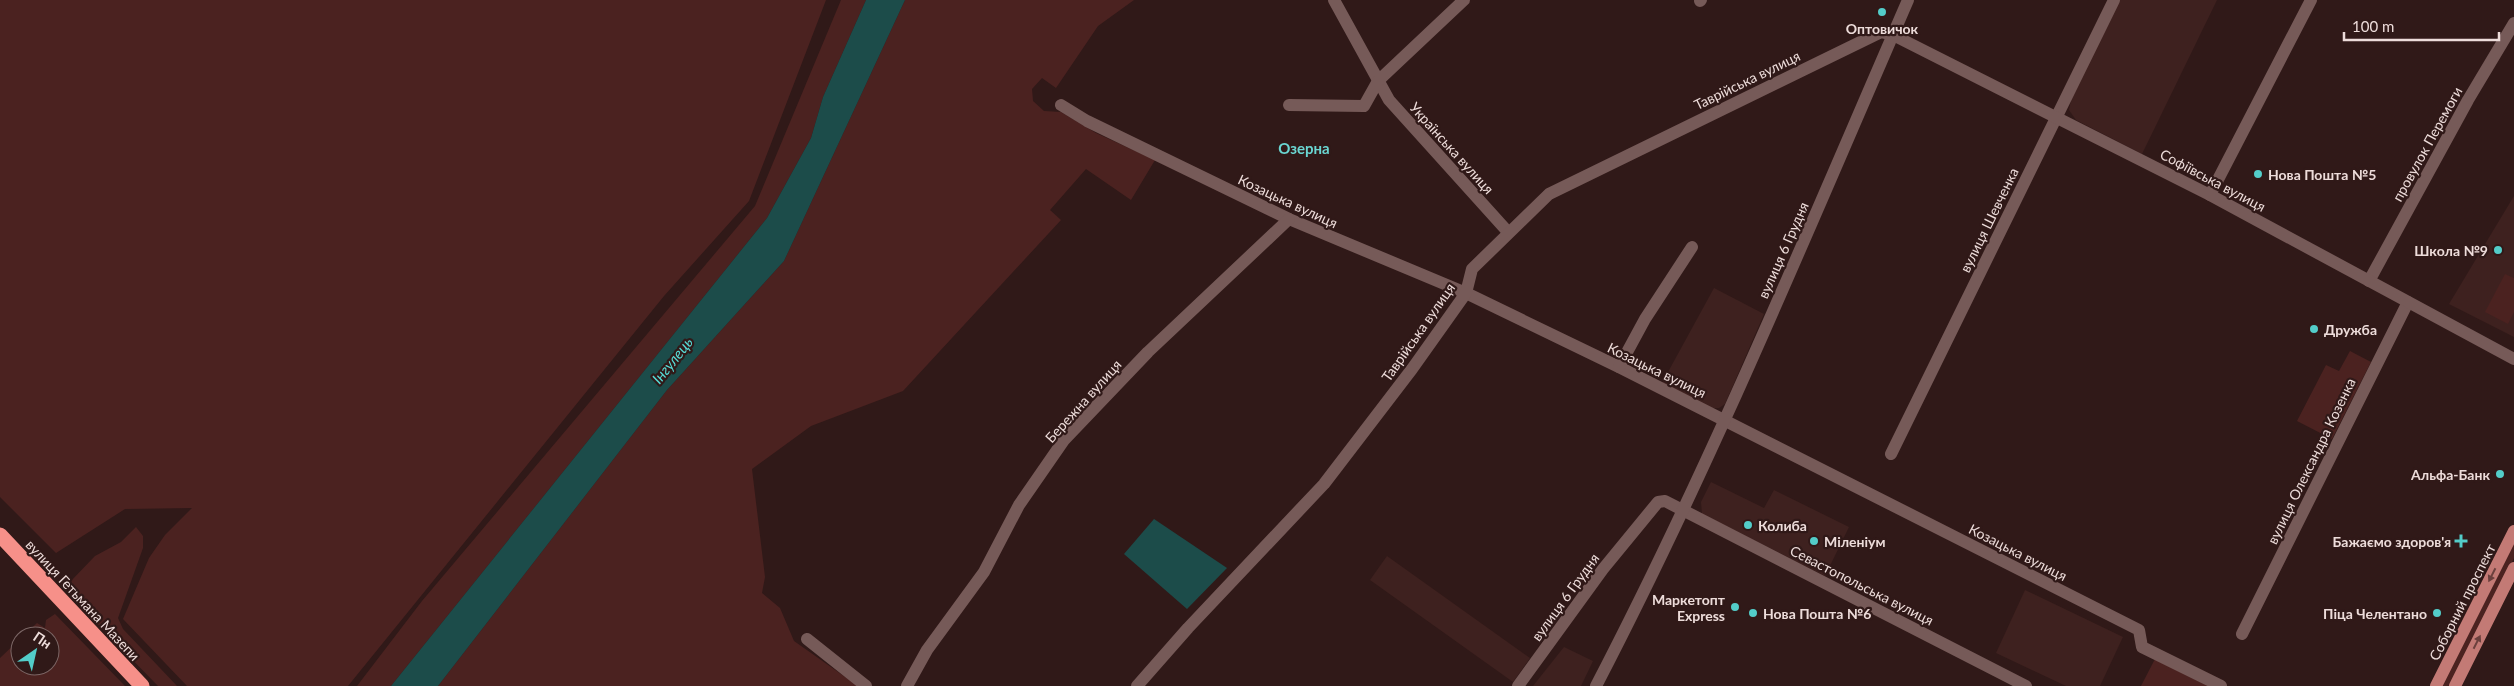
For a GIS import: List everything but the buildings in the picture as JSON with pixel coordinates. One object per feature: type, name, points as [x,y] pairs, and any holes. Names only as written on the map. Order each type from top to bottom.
[{"type":"highway","name":"вулиця Гетьмана Мазепи","points":[[0,535],[142,686]]},
{"type":"main road","name":"Соборний проспект","points":[[2436,686],[2514,531]]},
{"type":"main road","points":[[2455,686],[2514,568]]},
{"type":"street","name":"Українська вулиця","points":[[1334,0],[1389,100],[1508,232]]},
{"type":"street","points":[[1289,105],[1364,106],[1378,81],[1464,0]]},
{"type":"street","name":"вулиця 6 Грудня","points":[[1596,686],[1683,511],[1725,420],[1908,0]]},
{"type":"street","name":"вулиця Шевченка","points":[[1891,454],[2114,0]]},
{"type":"street","points":[[2210,195],[2311,0]]},
{"type":"street","name":"провулок Перемоги","points":[[2369,281],[2468,100],[2514,23]]},
{"type":"street","name":"Таврійська вулиця","points":[[1137,686],[1324,484],[1412,369],[1466,293],[1472,269],[1549,194],[1881,32],[1893,34]]},
{"type":"street","name":"Софіївська вулиця","points":[[1893,34],[2210,195],[2514,360]]},
{"type":"street","name":"Козацька вулиця","points":[[1061,105],[1087,121],[1289,219],[1466,293],[1725,420],[2139,630],[2142,647],[2221,686]]},
{"type":"street","name":"Бережна вулиця","points":[[907,686],[928,650],[984,572],[1019,505],[1064,440],[1148,352],[1289,219]]},
{"type":"street","points":[[1619,367],[1645,319],[1692,247]]},
{"type":"street","name":"вулиця Олександра Козенка","points":[[2242,634],[2408,302]]},
{"type":"street","name":"вулиця 6 Грудня","points":[[1518,686],[1603,569],[1658,502],[1665,501],[1683,511]]},
{"type":"street","name":"Севастопольська вулиця","points":[[1683,511],[2026,686]]},
{"type":"street","points":[[807,639],[866,686]]},
{"type":"shaded area","points":[[0,0],[826,0],[749,201],[664,296],[348,686],[187,686],[123,619],[149,558],[165,535],[192,508],[125,509],[56,553],[0,497]]},
{"type":"shaded area","points":[[841,0],[866,0],[823,97],[811,138],[767,218],[391,686],[357,686],[422,601],[755,206]]},
{"type":"shaded area","points":[[905,0],[1134,0],[1098,26],[1056,88],[1042,78],[1032,89],[1033,101],[1044,111],[1061,112],[1096,133],[1155,160],[1131,200],[1086,169],[1050,210],[1061,220],[903,391],[811,426],[752,469],[765,577],[762,593],[780,608],[794,641],[858,686],[438,686],[667,390],[784,261]]},
{"type":"shaded area","points":[[2119,0],[2217,0],[2142,154],[2076,120],[2069,110],[2071,100]]},
{"type":"shaded area","name":"Школа №9","points":[[2514,196],[2514,337],[2449,304]]},
{"type":"shaded area","points":[[2505,274],[2514,278],[2514,312],[2508,324],[2485,312]]},
{"type":"shaded area","points":[[1714,288],[1764,314],[1725,404],[1719,408],[1711,408],[1662,383]]},
{"type":"shaded area","points":[[2350,351],[2371,362],[2332,439],[2297,421],[2326,365],[2339,371]]},
{"type":"shaded area","points":[[1711,482],[1764,508],[1774,490],[1849,527],[1825,576],[1702,514],[1701,502]]},
{"type":"shaded area","points":[[136,527],[143,536],[143,548],[118,618],[123,629],[177,686],[158,686],[79,605],[71,581],[95,556],[121,542]]},
{"type":"shaded area","points":[[2514,539],[2514,558],[2450,686],[2439,686]]},
{"type":"shaded area","points":[[1387,556],[1530,658],[1513,682],[1370,580]]},
{"type":"shaded area","points":[[2025,590],[2123,637],[2100,686],[2066,686],[1996,653]]},
{"type":"shaded area","points":[[55,614],[125,686],[0,686],[0,658],[10,648],[10,676],[60,676],[60,626],[45,626],[46,620]]},
{"type":"shaded area","points":[[1564,647],[1593,661],[1581,686],[1533,686]]},
{"type":"shaded area","points":[[2155,659],[2208,686],[2141,686]]},
{"type":"water","name":"Інгулець","points":[[866,0],[905,0],[784,261],[667,390],[438,686],[391,686],[767,218],[811,138],[823,97]]},
{"type":"water","points":[[1154,519],[1227,568],[1187,609],[1124,554]]},
{"type":"place","name":"Оптовичок","points":[[1882,12]]},
{"type":"place","name":"Нова Пошта №5","points":[[2258,174]]},
{"type":"place","name":"Школа №9","points":[[2498,250]]},
{"type":"place","name":"Дружба","points":[[2314,329]]},
{"type":"place","name":"Альфа-Банк","points":[[2500,474]]},
{"type":"place","name":"Колиба","points":[[1748,525]]},
{"type":"place","name":"Міленіум","points":[[1814,541]]},
{"type":"place","name":"Бажаємо здоров'я","points":[[2461,541]]},
{"type":"place","name":"Маркетопт Express","points":[[1735,607]]},
{"type":"place","name":"Нова Пошта №6","points":[[1753,613]]},
{"type":"place","name":"Піца Челентано","points":[[2437,613]]},
{"type":"district","name":"Озерна","points":[[1304,148]]}]
